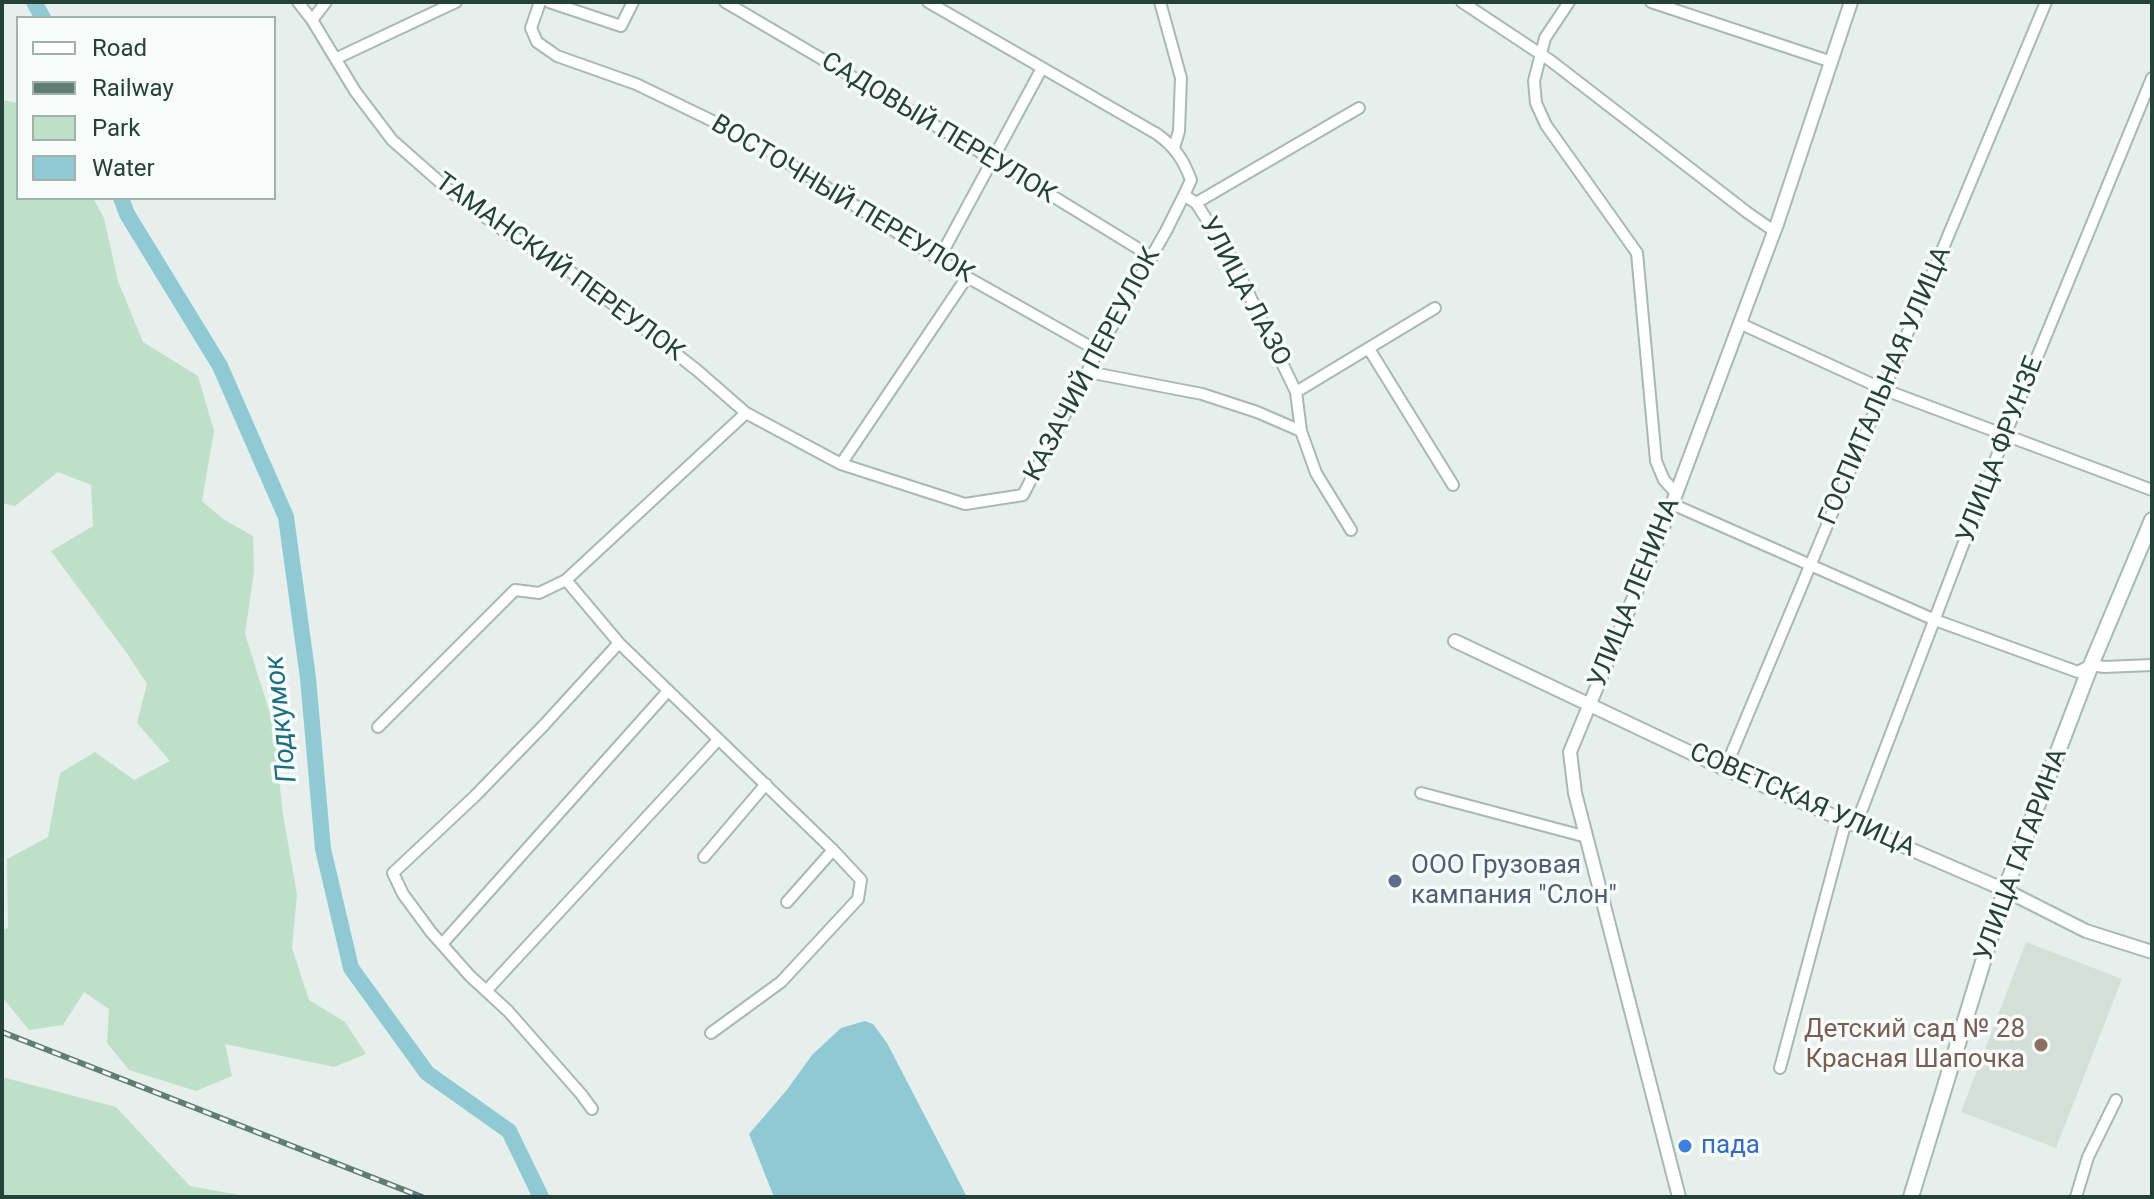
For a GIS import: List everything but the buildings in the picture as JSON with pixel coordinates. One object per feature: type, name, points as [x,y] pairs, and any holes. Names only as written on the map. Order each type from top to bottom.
[{"type":"main road","name":"УЛИЦА ГАГАРИНА","points":[[1911,1197],[2005,890],[2091,665],[2152,520]]},
{"type":"street","name":"ТАМАНСКИЙ ПЕРЕУЛОК","points":[[298,2],[337,58],[355,91],[392,140],[450,191],[504,231],[577,276],[746,413],[841,464]]},
{"type":"street","points":[[312,20],[326,2]]},
{"type":"street","points":[[337,58],[456,2]]},
{"type":"street","name":"ВОСТОЧНЫЙ ПЕРЕУЛОК","points":[[540,2],[531,28],[537,42],[557,56],[636,84],[752,140],[967,277],[1098,351]]},
{"type":"street","points":[[549,2],[621,26],[633,2]]},
{"type":"street","name":"САДОВЫЙ ПЕРЕУЛОК","points":[[725,2],[1152,257]]},
{"type":"street","points":[[928,2],[1157,134],[1174,148],[1179,131],[1181,78],[1160,2]]},
{"type":"street","points":[[1462,2],[1551,61],[1774,231]]},
{"type":"street","points":[[1569,2],[1545,38],[1534,81],[1536,103],[1546,125],[1637,253],[1656,461],[1674,498],[1811,565],[1935,620],[2078,672],[2091,665],[2152,665]]},
{"type":"street","points":[[1651,2],[1832,62]]},
{"type":"street","name":"УЛИЦА ЛЕНИНА","points":[[1679,1197],[1575,793],[1570,752],[1674,498],[1774,231],[1851,2]]},
{"type":"street","name":"ГОСПИТАЛЬНАЯ УЛИЦА","points":[[1725,769],[2046,2]]},
{"type":"street","points":[[939,259],[1042,68]]},
{"type":"street","name":"УЛИЦА ФРУНЗЕ","points":[[1780,1068],[1851,823],[1935,620],[2005,435],[2152,78]]},
{"type":"street","points":[[1196,203],[1359,108]]},
{"type":"street","name":"УЛИЦА ЛАЗО","points":[[1174,148],[1191,180],[1184,195],[1196,203],[1231,257],[1296,392],[1301,431],[1316,473],[1351,530]]},
{"type":"street","name":"КАЗАЧИЙ ПЕРЕУЛОК","points":[[841,464],[965,504],[1023,495],[1184,195]]},
{"type":"street","points":[[841,464],[967,277]]},
{"type":"street","points":[[1296,392],[1435,308]]},
{"type":"street","points":[[1739,323],[1885,390],[2152,490]]},
{"type":"street","points":[[1369,349],[1453,485]]},
{"type":"street","points":[[1088,372],[1202,394],[1301,431]]},
{"type":"street","points":[[378,727],[515,590],[539,593],[566,580],[746,413]]},
{"type":"street","points":[[566,580],[619,643],[861,880],[858,899],[781,982],[711,1033]]},
{"type":"street","name":"СОВЕТСКАЯ УЛИЦА","points":[[1455,641],[1725,769],[2005,890],[2086,931],[2151,949]]},
{"type":"street","points":[[592,1109],[508,1011],[470,976],[442,944],[403,894],[393,873],[475,796],[619,643]]},
{"type":"street","points":[[442,944],[668,691]]},
{"type":"street","points":[[486,991],[718,740]]},
{"type":"street","points":[[704,857],[766,784]]},
{"type":"street","points":[[1421,793],[1587,837]]},
{"type":"street","points":[[787,902],[833,850]]},
{"type":"street","points":[[2076,1197],[2088,1157],[2116,1100]]},
{"type":"shaded area","name":"Детский сад № 28 Красная Шапочка","points":[[2026,942],[2122,979],[2056,1148],[1961,1112]]},
{"type":"green space","points":[[2,100],[16,103],[16,200],[94,200],[104,218],[118,281],[143,342],[198,376],[214,431],[202,501],[223,519],[253,536],[254,571],[245,634],[273,723],[283,815],[297,894],[292,948],[309,1000],[345,1022],[366,1054],[334,1067],[225,1044],[232,1076],[196,1091],[129,1070],[107,1043],[109,1009],[84,992],[63,1025],[29,1030],[2,997],[2,930],[8,928],[7,859],[48,837],[60,773],[95,752],[134,780],[170,761],[137,723],[147,684],[51,551],[93,526],[91,485],[58,472],[15,506],[2,503]]},
{"type":"green space","points":[[2,1077],[116,1107],[190,1186],[251,1197],[2,1197]]},
{"type":"water","points":[[865,1021],[873,1024],[887,1043],[967,1197],[774,1197],[749,1134],[812,1055],[841,1028]]},
{"type":"waterway","name":"Подкумок","points":[[34,2],[42,16]]},
{"type":"waterway","name":"Подкумок","points":[[122,200],[127,214],[220,366],[286,517],[308,678],[323,849],[351,968],[427,1073],[509,1131],[541,1197]]},
{"type":"railway","points":[[2,1032],[422,1197]]},
{"type":"place","name":"ООО Грузовая кампания \"Слон\"","points":[[1395,881]]},
{"type":"place","name":"Детский сад № 28 Красная Шапочка","points":[[2041,1045]]},
{"type":"place","name":"пада","points":[[1685,1146]]}]
